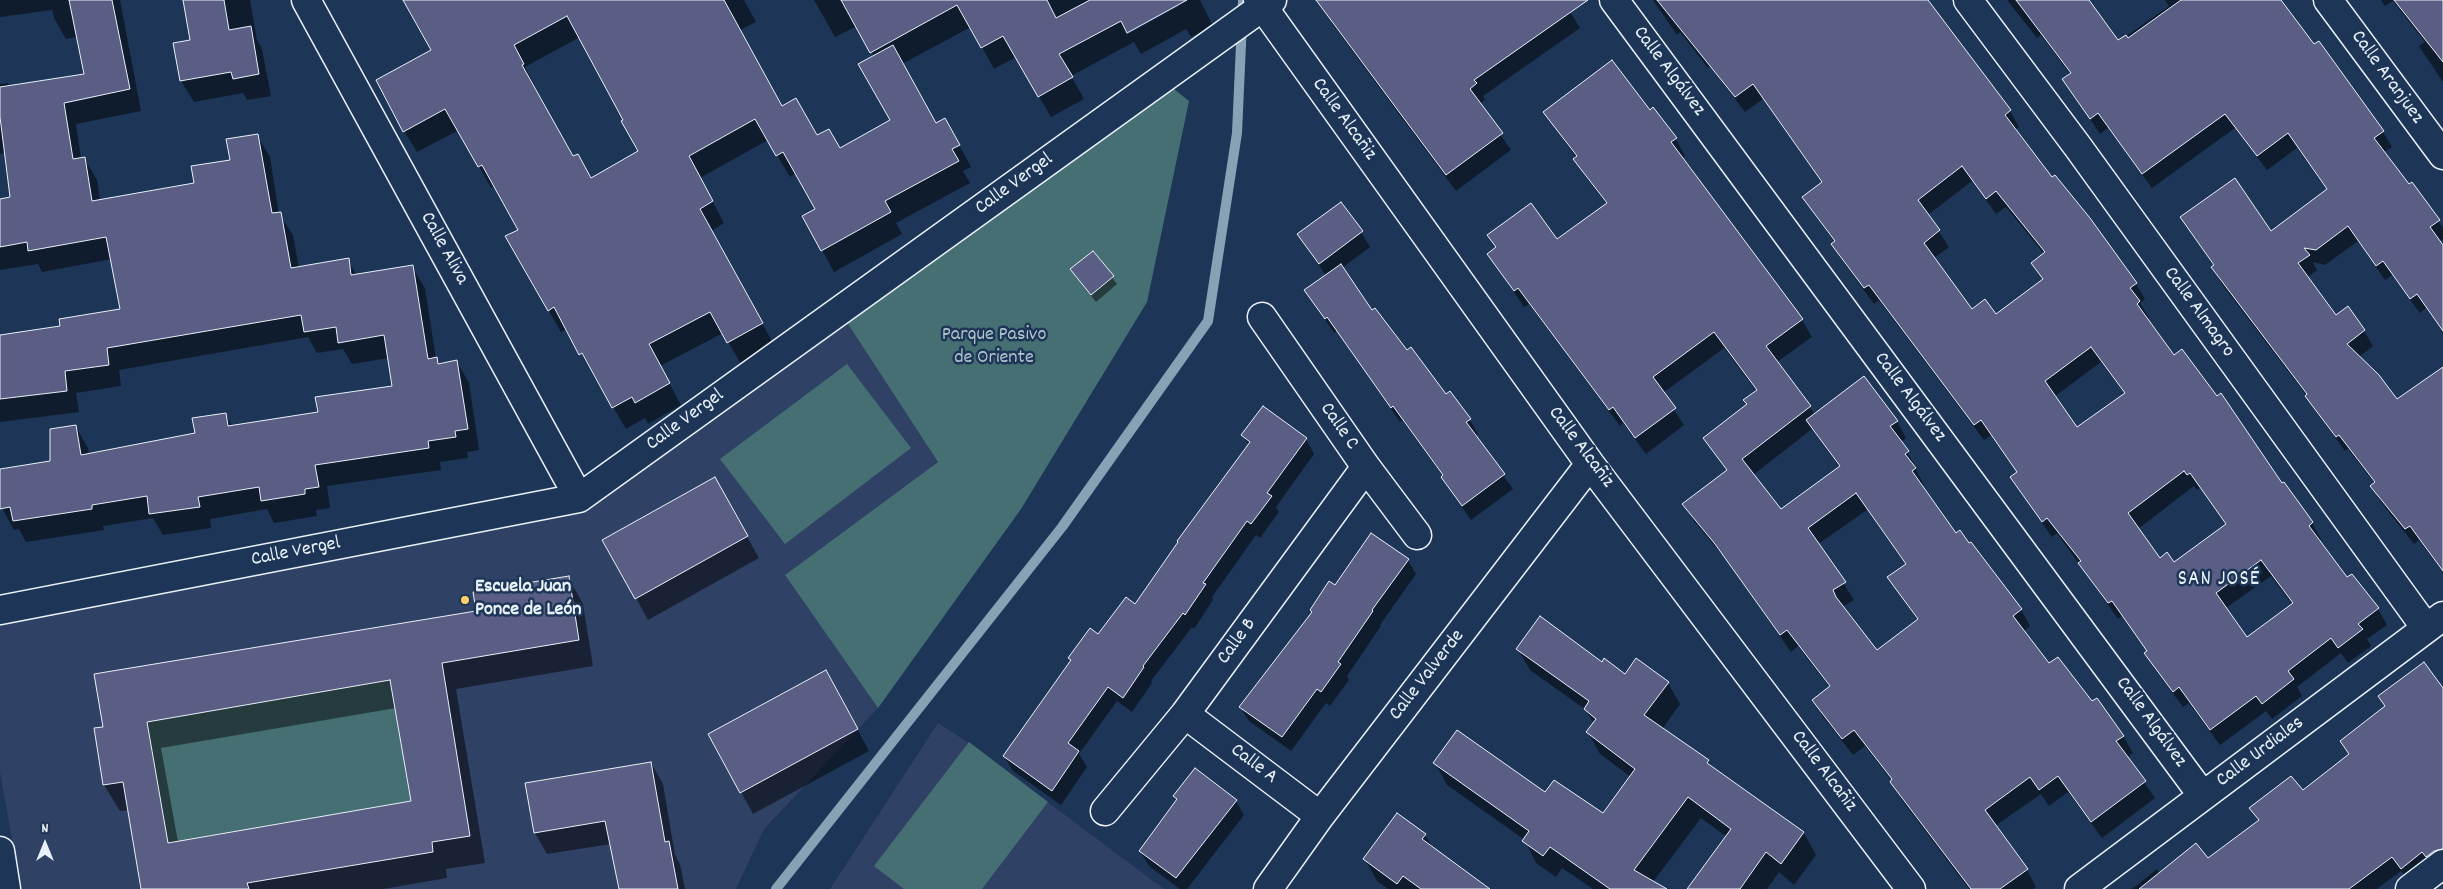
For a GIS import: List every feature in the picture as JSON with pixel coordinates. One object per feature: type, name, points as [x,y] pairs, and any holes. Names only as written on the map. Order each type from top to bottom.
[{"type":"street","name":"Calle Aliva","points":[[306,0],[579,498]]},
{"type":"street","name":"Calle Algálvez","points":[[1614,0],[2203,796]]},
{"type":"street","name":"Calle Almagro","points":[[1968,0],[2435,622]]},
{"type":"street","name":"Calle Aranjuez","points":[[2328,0],[2443,155]]},
{"type":"street","name":"Calle Vergel","points":[[0,610],[579,498],[1264,2]]},
{"type":"street","name":"Calle Alcañiz","points":[[1264,2],[1590,464],[1912,889]]},
{"type":"street","name":"Calle C","points":[[1262,317],[1366,467],[1417,534]]},
{"type":"street","name":"Calle Valverde","points":[[1268,889],[1320,816],[1590,464]]},
{"type":"street","name":"Calle B","points":[[1105,812],[1185,714],[1366,467]]},
{"type":"street","name":"Calle Urdiales","points":[[2079,889],[2435,622]]},
{"type":"street","name":"Calle A","points":[[1185,714],[1320,816]]},
{"type":"street","points":[[0,851],[6,889]]},
{"type":"street","points":[[2410,889],[2443,864]]},
{"type":"shaded area","name":"Escuela Juan Ponce de León","points":[[846,321],[938,462],[785,575],[878,708],[764,829],[736,889],[21,889],[0,772],[0,625],[589,509]]},
{"type":"shaded area","points":[[938,723],[969,743],[1164,889],[830,889]]},
{"type":"green space","name":"Parque Pasivo de Oriente","points":[[1169,85],[1189,101],[1147,302],[1021,509],[878,708],[785,575],[938,462],[846,321]]},
{"type":"green space","points":[[847,364],[911,448],[785,544],[720,459]]},
{"type":"green space","points":[[390,680],[411,801],[168,843],[147,722]]},
{"type":"green space","points":[[969,742],[1048,802],[982,889],[904,889],[874,866]]},
{"type":"building","points":[[69,0],[112,0],[130,89],[64,103],[73,159],[85,157],[92,201],[194,183],[191,166],[230,160],[226,139],[258,134],[272,213],[281,212],[291,268],[349,258],[351,275],[413,265],[428,359],[437,357],[438,364],[457,360],[468,429],[455,431],[456,437],[428,441],[429,448],[315,465],[319,487],[305,489],[305,494],[261,501],[259,487],[198,497],[200,507],[149,514],[147,496],[92,505],[92,509],[13,521],[10,507],[0,509],[0,469],[50,461],[50,429],[76,425],[81,455],[195,433],[192,418],[226,413],[228,426],[318,412],[315,397],[392,386],[384,335],[338,343],[336,327],[304,332],[301,315],[107,348],[109,365],[65,371],[67,391],[0,399],[0,335],[60,326],[59,319],[120,309],[106,237],[28,251],[27,242],[0,247],[0,199],[10,197],[0,117],[0,87],[84,74]]},
{"type":"building","points":[[183,0],[224,0],[229,30],[251,26],[259,74],[233,79],[231,72],[180,81],[173,43],[190,40]]},
{"type":"building","points":[[403,0],[724,0],[782,106],[796,98],[817,135],[829,129],[840,148],[890,120],[858,64],[893,45],[936,123],[945,118],[960,145],[952,149],[959,161],[885,201],[891,212],[821,251],[802,216],[815,209],[783,152],[776,156],[755,119],[689,156],[713,201],[700,209],[763,323],[727,343],[710,312],[649,344],[670,383],[635,403],[632,397],[612,408],[582,353],[579,355],[554,307],[548,311],[505,236],[518,230],[482,165],[478,167],[445,109],[403,132],[376,80],[431,50]],"holes":[[[567,16],[623,120],[621,121],[638,151],[591,178],[578,154],[573,156],[522,65],[524,64],[514,45]]]},
{"type":"building","points":[[841,0],[1047,0],[1056,18],[1090,0],[1187,0],[1127,33],[1121,21],[1059,54],[1073,77],[1038,97],[1003,36],[981,48],[957,5],[870,53]]},
{"type":"building","points":[[1316,0],[1588,0],[1474,80],[1477,83],[1470,89],[1503,133],[1446,175]]},
{"type":"building","points":[[1657,0],[1928,0],[2011,110],[2005,115],[2052,177],[2055,175],[2090,218],[2137,283],[2130,288],[2140,301],[2137,304],[2174,355],[2182,349],[2217,396],[2221,393],[2282,483],[2284,482],[2313,522],[2309,526],[2347,577],[2352,574],[2379,608],[2358,624],[2363,629],[2338,648],[2331,638],[2288,671],[2294,679],[2262,704],[2256,696],[2210,730],[2179,687],[2173,692],[2144,653],[2147,651],[2112,601],[2108,603],[2078,563],[2081,561],[2047,518],[2042,522],[2010,477],[2017,472],[1981,420],[1974,425],[1869,285],[1864,288],[1831,244],[1835,241],[1802,197],[1822,182],[1753,84],[1735,97]],"holes":[[[1962,166],[1986,199],[1996,191],[2045,252],[2031,263],[2043,279],[1996,314],[1985,299],[1972,309],[1924,243],[1940,230],[1918,200]],[[2091,347],[2125,393],[2077,427],[2045,381]],[[2184,471],[2187,475],[2190,473],[2226,524],[2174,562],[2167,552],[2160,558],[2128,513]],[[2261,560],[2293,603],[2247,637],[2216,593]]]},
{"type":"building","points":[[2016,0],[2089,0],[2118,40],[2126,35],[2128,38],[2181,0],[2281,0],[2314,44],[2319,41],[2384,131],[2374,138],[2409,184],[2412,182],[2440,220],[2430,227],[2443,245],[2443,331],[2417,294],[2410,299],[2383,261],[2376,266],[2348,226],[2316,250],[2304,248],[2310,255],[2298,263],[2336,315],[2348,306],[2365,330],[2347,344],[2379,375],[2397,399],[2443,367],[2443,571],[2410,526],[2405,529],[2370,486],[2375,482],[2339,435],[2336,437],[2305,396],[2307,394],[2211,267],[2214,265],[2180,217],[2235,178],[2271,231],[2327,189],[2288,133],[2257,156],[2225,114],[2142,174],[2098,113],[2090,119],[2062,79],[2071,73]]},
{"type":"building","points":[[2394,0],[2443,0],[2443,62]]},
{"type":"building","points":[[1612,60],[1650,110],[1653,107],[1677,138],[1671,142],[1803,319],[1766,346],[1811,406],[1742,459],[1781,509],[1840,466],[1806,420],[1864,376],[1898,421],[1890,426],[1909,451],[1905,454],[1916,468],[1912,471],[1956,533],[1960,530],[1969,543],[1971,542],[2022,609],[2013,616],[2049,663],[2058,657],[2092,701],[2097,698],[2124,736],[2116,741],[2146,781],[2091,822],[2058,776],[2039,790],[2030,777],[1985,810],[2028,869],[2000,889],[1971,889],[1890,782],[1892,779],[1854,730],[1842,739],[1812,700],[1830,686],[1787,630],[1780,635],[1715,544],[1682,504],[1727,470],[1703,438],[1747,404],[1743,400],[1757,390],[1714,332],[1653,377],[1676,408],[1635,438],[1613,407],[1609,410],[1518,288],[1514,291],[1487,254],[1496,247],[1487,235],[1531,203],[1557,239],[1607,203],[1573,159],[1577,156],[1543,112]],"holes":[[[1856,493],[1906,564],[1887,577],[1918,619],[1877,650],[1836,597],[1833,590],[1846,582],[1808,528]]]},
{"type":"building","points":[[1341,202],[1363,231],[1319,264],[1297,234]]},
{"type":"building","points":[[1093,251],[1114,276],[1091,295],[1070,269]]},
{"type":"building","points":[[1341,264],[1372,310],[1375,308],[1407,350],[1411,347],[1446,394],[1450,391],[1471,419],[1466,422],[1505,474],[1462,506],[1441,477],[1443,475],[1393,406],[1391,408],[1327,317],[1325,319],[1304,290]]},
{"type":"building","points":[[1263,406],[1307,438],[1267,493],[1272,496],[1251,524],[1247,521],[1203,583],[1206,584],[1185,615],[1183,613],[1143,666],[1123,698],[1108,687],[1068,743],[1079,751],[1052,791],[1003,756],[1071,660],[1068,658],[1090,628],[1098,634],[1126,597],[1135,604],[1177,541],[1250,442],[1241,435]]},
{"type":"building","points":[[715,477],[748,536],[635,599],[602,540]]},
{"type":"building","points":[[1371,533],[1409,559],[1372,610],[1338,662],[1341,664],[1321,692],[1317,689],[1282,737],[1239,707],[1312,612],[1310,610],[1329,581],[1335,585]]},
{"type":"building","points":[[569,576],[579,640],[442,663],[470,836],[432,842],[433,852],[247,883],[249,889],[141,889],[123,782],[103,785],[94,728],[103,727],[94,674],[476,611],[473,592]],"holes":[[[390,680],[411,801],[168,843],[147,722]]]},
{"type":"building","points":[[1540,616],[1602,662],[1604,658],[1625,674],[1636,658],[1669,682],[1644,715],[1709,760],[1707,763],[1804,832],[1781,864],[1766,852],[1740,889],[1687,889],[1731,829],[1688,797],[1634,870],[1667,889],[1610,889],[1550,847],[1543,856],[1522,841],[1529,831],[1433,763],[1457,730],[1545,792],[1554,780],[1603,813],[1635,769],[1586,732],[1596,719],[1584,709],[1589,701],[1516,649]]},
{"type":"building","points":[[2424,662],[2443,688],[2443,849],[2434,851],[2426,857],[2422,852],[2401,869],[2392,857],[2349,889],[2139,889],[2196,843],[2208,858],[2259,820],[2249,808],[2291,776],[2303,790],[2349,754],[2340,741],[2385,706],[2378,696]]},
{"type":"building","points":[[826,670],[858,729],[740,793],[708,734]]},
{"type":"building","points":[[651,762],[665,842],[669,841],[678,889],[619,889],[605,821],[534,833],[525,783]]},
{"type":"building","points":[[1195,768],[1237,800],[1176,878],[1139,851],[1177,799],[1173,796]]},
{"type":"building","points":[[1397,813],[1426,834],[1422,839],[1490,889],[1421,889],[1403,876],[1397,884],[1363,859]]},
{"type":"waterway","points":[[776,889],[1062,527],[1208,321],[1237,133],[1243,0]]},
{"type":"place","name":"Escuela Juan Ponce de León","points":[[465,600]]},
{"type":"district","name":"SAN JOSÉ","points":[[2219,581]]}]
